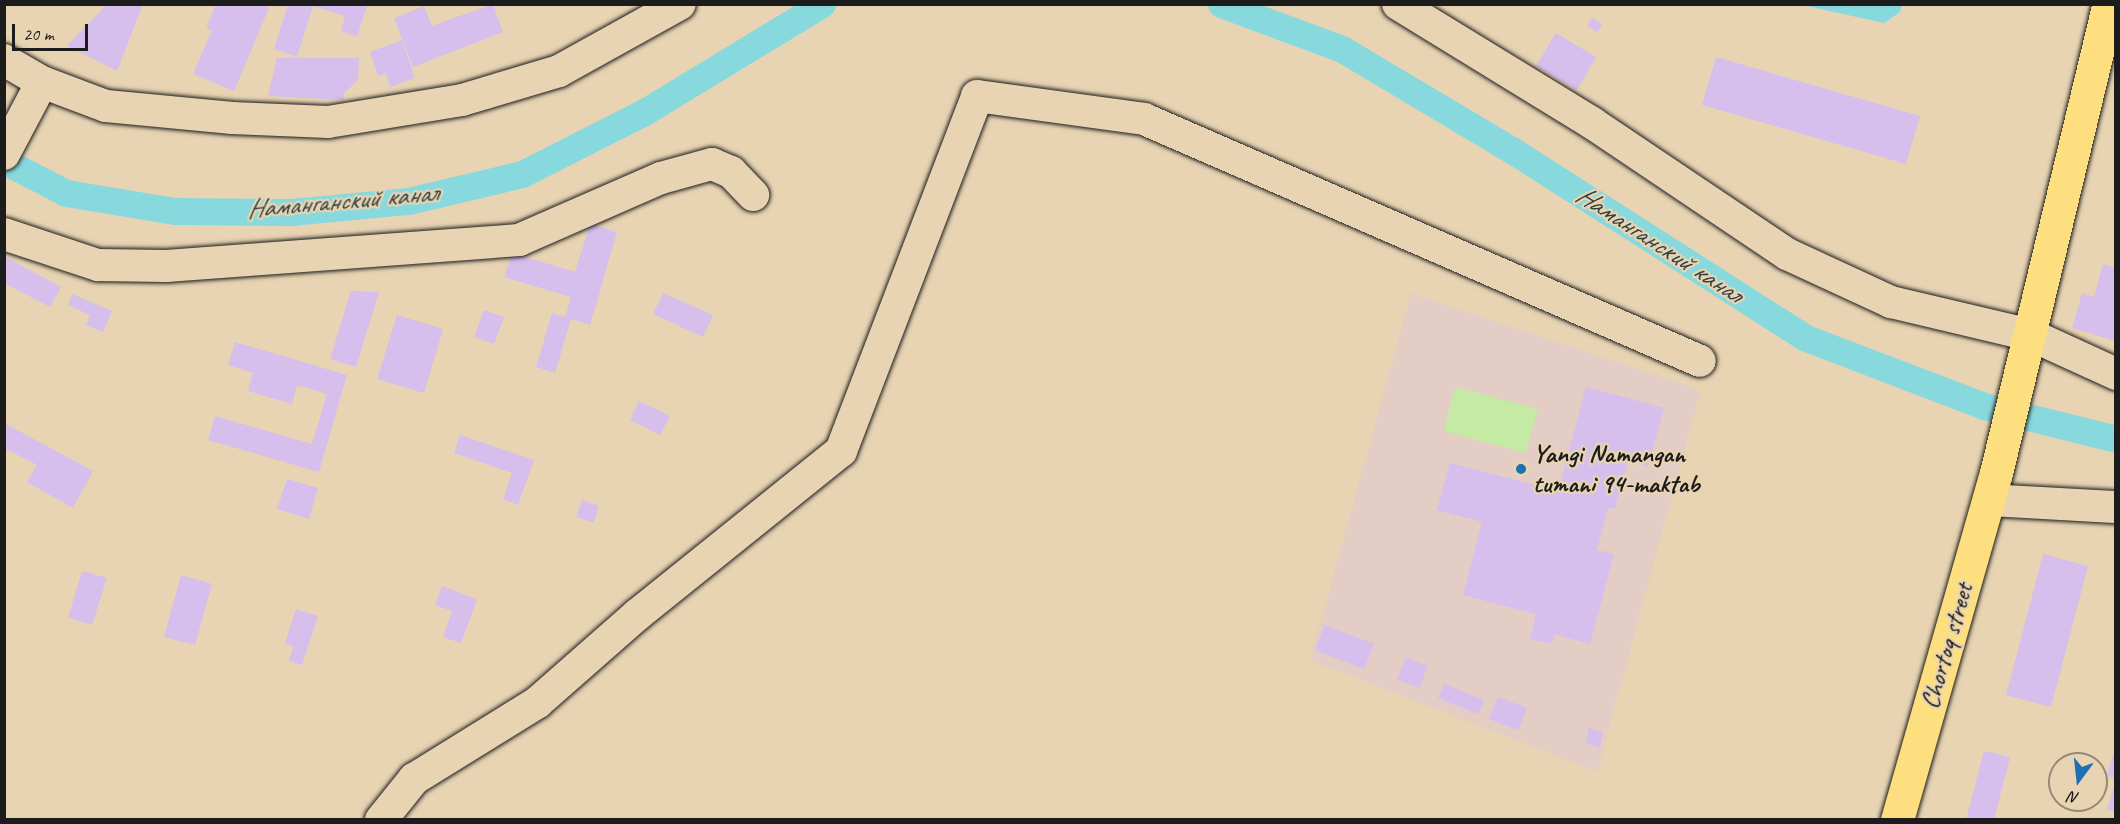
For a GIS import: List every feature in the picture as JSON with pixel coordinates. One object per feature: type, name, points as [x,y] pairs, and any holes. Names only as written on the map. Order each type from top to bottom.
[{"type":"main road","name":"Chortoq street","points":[[1897,819],[1993,486],[2109,4]]},
{"type":"street","points":[[4,60],[38,91],[106,106],[231,118],[328,122],[462,100],[559,70],[635,15],[680,4]]},
{"type":"street","points":[[1398,4],[1592,123],[1787,254],[1891,302],[2029,343],[2115,374]]},
{"type":"street","points":[[4,154],[38,91]]},
{"type":"street","points":[[381,819],[414,779],[538,702],[637,615],[841,451],[977,96],[1144,119],[1700,361]]},
{"type":"street","points":[[4,234],[98,265],[166,266],[519,240],[661,178],[712,164],[730,172],[753,195]]},
{"type":"street","points":[[1993,486],[2115,507]]},
{"type":"shaded area","name":"Yangi Namangan tumani 94-maktab","points":[[1411,293],[1701,390],[1597,772],[1310,660]]},
{"type":"green space","points":[[1455,387],[1538,409],[1526,453],[1444,431]]},
{"type":"water","points":[[1902,4],[1900,12],[1884,23],[1802,5]]},
{"type":"building","points":[[107,4],[143,4],[117,71],[67,46]]},
{"type":"building","points":[[216,4],[260,4],[269,8],[234,91],[193,74],[212,30],[206,28]]},
{"type":"building","points":[[288,4],[363,4],[367,6],[357,37],[341,31],[345,16],[313,6],[297,57],[274,49]]},
{"type":"building","points":[[493,4],[503,32],[413,67],[394,18],[424,6],[432,26]]},
{"type":"building","points":[[1592,18],[1602,24],[1598,32],[1587,26]]},
{"type":"building","points":[[1556,33],[1596,57],[1577,90],[1536,66]]},
{"type":"building","points":[[402,40],[415,78],[390,87],[386,74],[378,76],[370,52]]},
{"type":"building","points":[[1716,57],[1920,116],[1906,164],[1702,105]]},
{"type":"building","points":[[277,58],[359,58],[358,80],[344,93],[344,100],[268,96]]},
{"type":"building","points":[[590,224],[617,232],[590,325],[571,319],[555,373],[536,367],[552,313],[565,317],[571,297],[504,277],[512,253],[575,272]]},
{"type":"building","points":[[4,256],[61,287],[50,307],[4,283]]},
{"type":"building","points":[[2103,264],[2116,268],[2116,341],[2072,328],[2082,293],[2094,297]]},
{"type":"building","points":[[351,291],[379,292],[356,367],[330,359]]},
{"type":"building","points":[[663,293],[713,315],[703,337],[653,314]]},
{"type":"building","points":[[72,294],[112,311],[103,332],[86,325],[90,315],[68,305]]},
{"type":"building","points":[[484,310],[504,317],[494,344],[474,337]]},
{"type":"building","points":[[397,315],[443,329],[424,393],[377,379]]},
{"type":"building","points":[[235,342],[347,375],[319,472],[208,440],[215,416],[312,444],[327,394],[297,385],[292,404],[248,391],[253,373],[228,365]]},
{"type":"building","points":[[1586,387],[1664,408],[1648,466],[1628,460],[1615,509],[1608,507],[1597,550],[1614,554],[1590,644],[1554,634],[1552,644],[1530,639],[1536,614],[1463,595],[1482,522],[1437,510],[1450,463],[1558,491]]},
{"type":"building","points":[[639,401],[670,416],[660,435],[630,420]]},
{"type":"building","points":[[4,423],[93,471],[73,508],[27,482],[37,465],[4,448]]},
{"type":"building","points":[[460,435],[534,460],[518,505],[503,499],[512,473],[454,453]]},
{"type":"building","points":[[287,479],[318,488],[309,519],[277,509]]},
{"type":"building","points":[[582,500],[599,506],[594,523],[576,517]]},
{"type":"building","points":[[2043,554],[2088,566],[2051,707],[2006,695]]},
{"type":"building","points":[[82,571],[107,578],[92,625],[68,618]]},
{"type":"building","points":[[181,575],[212,584],[195,645],[164,637]]},
{"type":"building","points":[[442,586],[477,599],[461,643],[443,637],[452,611],[435,605]]},
{"type":"building","points":[[296,609],[318,616],[302,665],[289,661],[293,646],[285,643]]},
{"type":"building","points":[[1325,625],[1374,644],[1364,669],[1315,650]]},
{"type":"building","points":[[1406,657],[1428,666],[1419,688],[1397,679]]},
{"type":"building","points":[[1444,684],[1484,700],[1478,714],[1438,698]]},
{"type":"building","points":[[1498,697],[1527,708],[1518,730],[1489,719]]},
{"type":"building","points":[[1589,728],[1603,732],[1600,747],[1586,743]]},
{"type":"building","points":[[2116,747],[2116,778],[2108,776]]},
{"type":"building","points":[[1984,751],[2010,757],[1994,820],[1966,820]]},
{"type":"building","points":[[2116,782],[2116,812],[2108,810]]},
{"type":"waterway","name":"Наманганский канал","points":[[4,161],[66,193],[175,211],[291,212],[408,201],[522,174],[646,111],[822,4]]},
{"type":"waterway","name":"Наманганский канал","points":[[1221,4],[1342,49],[1515,152],[1806,338],[1984,406],[2116,439]]},
{"type":"place","name":"Yangi Namangan tumani 94-maktab","points":[[1521,469]]}]
